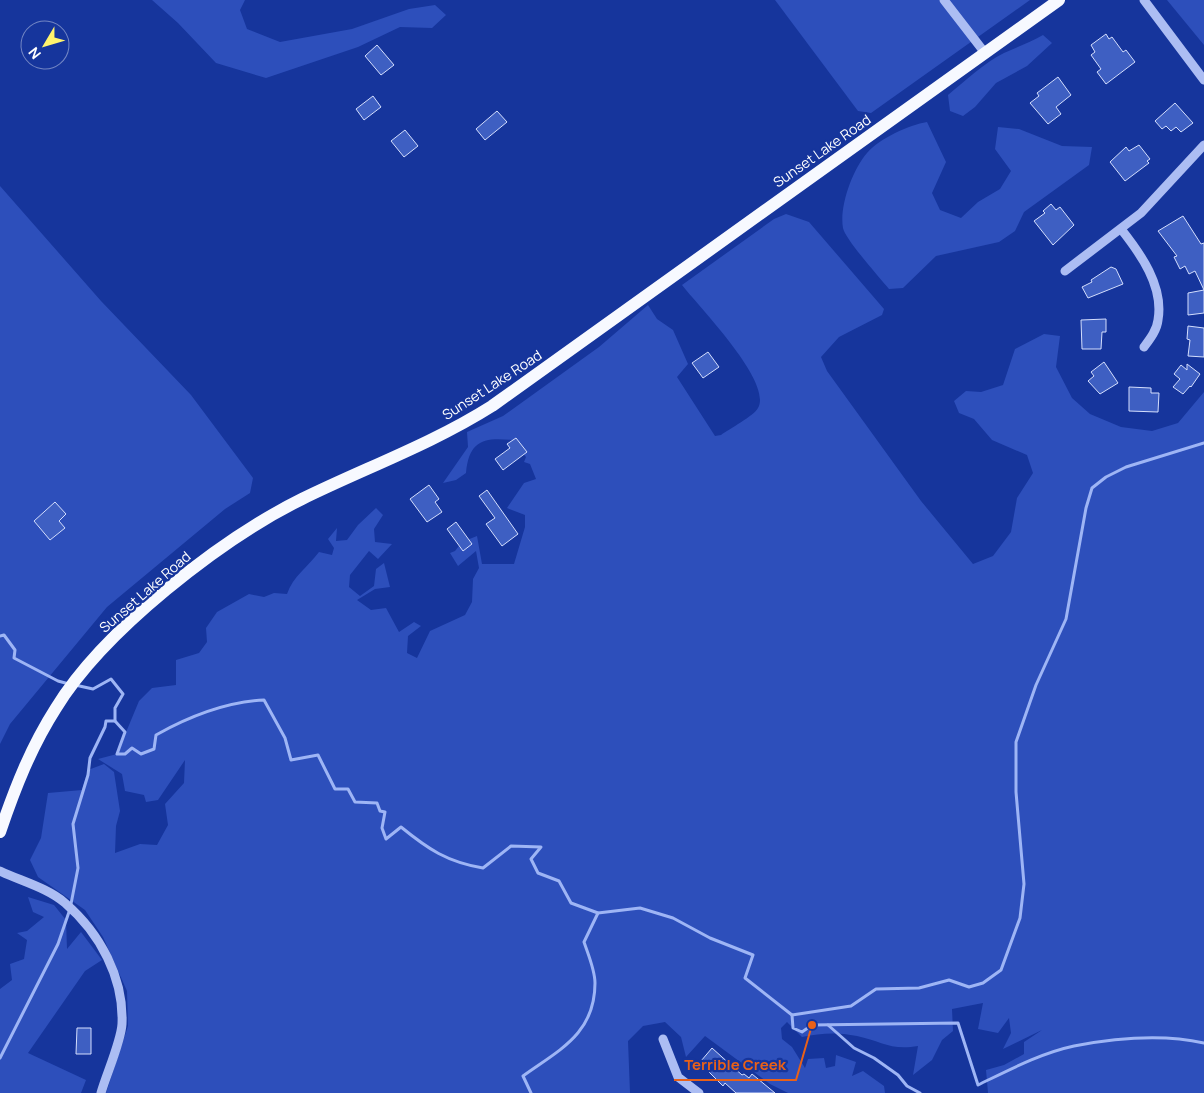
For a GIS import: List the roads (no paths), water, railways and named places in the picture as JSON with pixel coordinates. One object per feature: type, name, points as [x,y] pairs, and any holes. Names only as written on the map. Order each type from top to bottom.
[{"type":"main road","name":"Sunset Lake Road","points":[[0,832],[23,769],[56,706],[110,642],[188,574],[255,525],[301,499],[436,438],[492,406],[1059,0]]},
{"type":"street","points":[[944,0],[985,53]]},
{"type":"street","points":[[1144,0],[1204,80]]},
{"type":"street","points":[[1065,271],[1145,209],[1204,145]]},
{"type":"street","points":[[1121,229],[1143,260],[1158,300],[1158,320],[1144,347]]},
{"type":"street","points":[[0,871],[64,902],[89,928],[104,951],[114,972],[121,1000],[122,1025],[100,1093]]},
{"type":"street","points":[[663,1039],[678,1077],[699,1093]]},
{"type":"waterway","points":[[792,1015],[851,1006],[876,989],[919,988],[949,980],[969,987],[983,983],[1001,970],[1020,918],[1024,884],[1016,792],[1016,742],[1036,685],[1066,619],[1086,508],[1092,488],[1106,477],[1126,467],[1204,443]]},
{"type":"waterway","points":[[0,636],[4,635],[15,650],[14,658],[58,681],[69,684]]},
{"type":"waterway","points":[[75,685],[93,689],[111,679],[123,694],[115,708],[115,721],[125,732],[117,754],[125,754],[132,748],[141,754],[154,749],[156,735],[208,711],[250,701],[264,700],[285,738],[291,760],[318,755],[335,789],[348,789],[355,802],[377,803],[380,811],[385,812],[382,828],[386,839],[401,827],[439,854],[459,862],[483,868],[511,846],[541,847],[531,859],[538,873],[559,881],[571,903],[598,913],[640,908],[673,918],[710,938],[753,955],[745,978],[792,1015],[793,1028],[802,1032],[812,1025],[958,1023],[978,1085],[1037,1057],[1074,1046],[1139,1038],[1188,1040],[1204,1043]]},
{"type":"waterway","points":[[0,1058],[58,944],[70,909],[78,868],[73,824],[88,775],[90,758],[106,721],[115,721]]},
{"type":"waterway","points":[[531,1093],[523,1076],[562,1049],[582,1028],[589,1015],[593,1001],[595,978],[584,942],[598,913]]},
{"type":"waterway","points":[[828,1025],[854,1048],[874,1058],[898,1075],[907,1086],[920,1093]]},
{"type":"place","name":"Terrible Creek","points":[[812,1025]]}]
